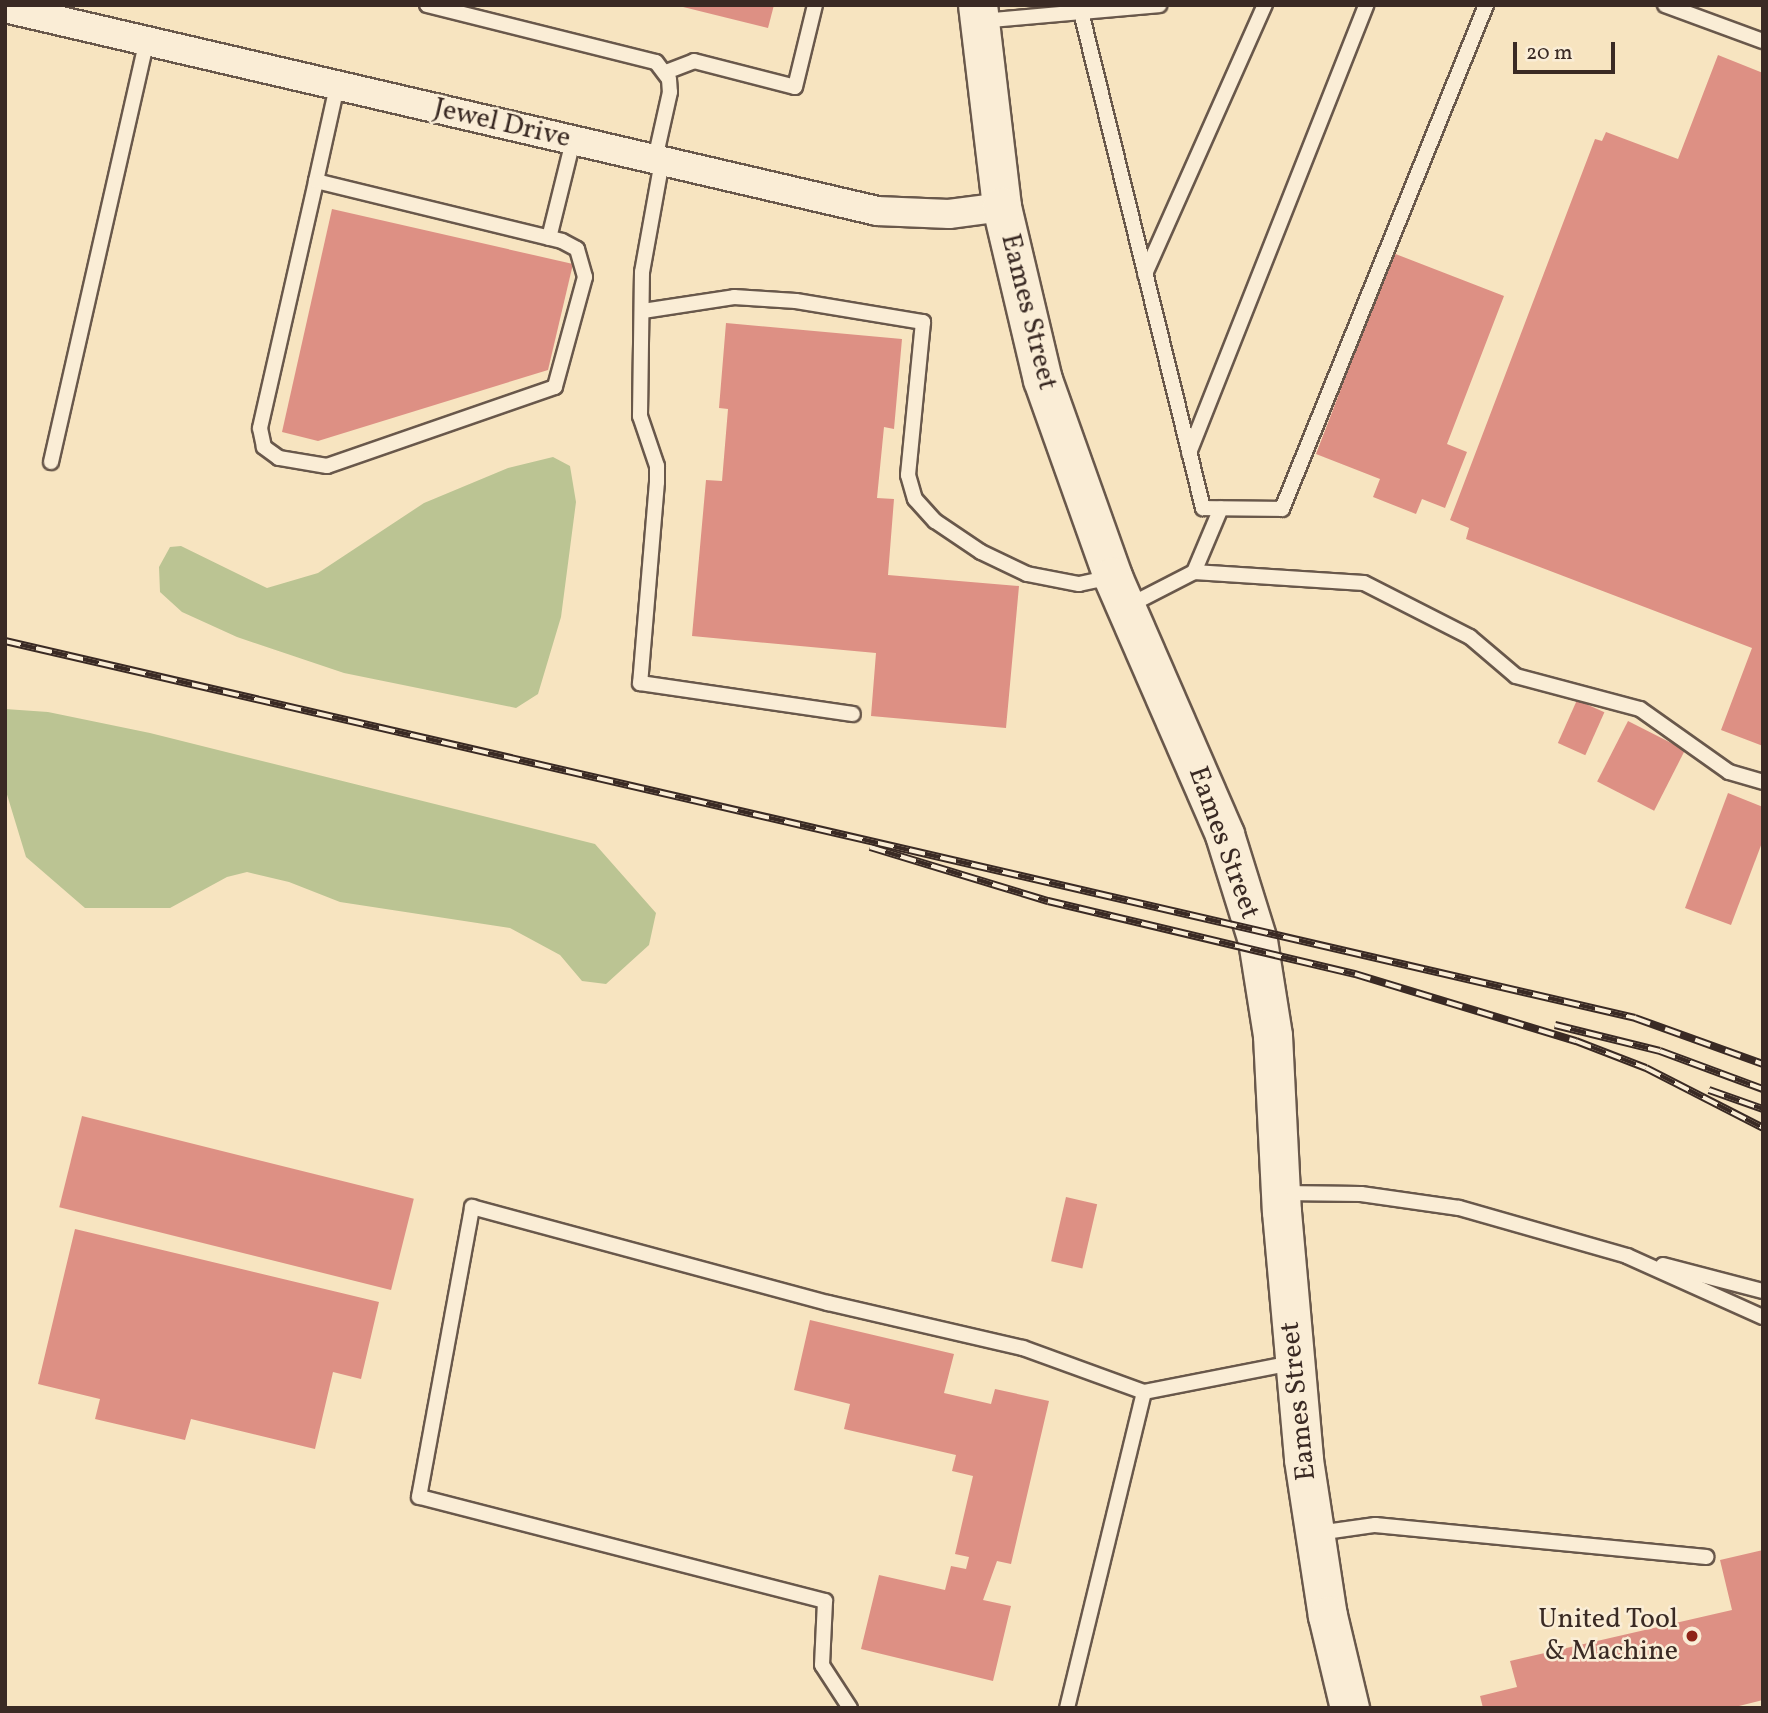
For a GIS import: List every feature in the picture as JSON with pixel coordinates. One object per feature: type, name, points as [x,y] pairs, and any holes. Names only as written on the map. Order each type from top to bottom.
[{"type":"main road","name":"Eames Street","points":[[979,13],[1002,206],[1043,380],[1120,592],[1225,835],[1255,929],[1271,1018],[1294,1363],[1313,1534],[1350,1708]]},
{"type":"street","name":"Jewel Drive","points":[[5,8],[75,15],[147,41],[888,212],[949,215],[1002,206]]},
{"type":"lane","points":[[427,5],[644,56],[666,72],[670,99],[644,253],[640,416],[657,466],[657,482],[640,683],[853,714]]},
{"type":"lane","points":[[666,72],[694,61],[795,87],[815,5]]},
{"type":"lane","points":[[979,13],[1081,12],[1159,5]]},
{"type":"lane","points":[[1145,274],[1265,5]]},
{"type":"lane","points":[[1189,453],[1366,5]]},
{"type":"lane","points":[[1081,12],[1203,508],[1283,509],[1486,5]]},
{"type":"lane","points":[[1665,5],[1763,41]]},
{"type":"lane","points":[[51,462],[147,41]]},
{"type":"lane","points":[[316,181],[548,237],[573,246],[585,265],[555,387],[330,466],[291,461],[267,451],[260,428],[337,86]]},
{"type":"lane","points":[[548,237],[573,141]]},
{"type":"lane","points":[[643,311],[734,298],[796,301],[923,322],[908,475],[915,499],[935,522],[981,552],[1027,574],[1120,592],[1194,572],[1364,583],[1470,637],[1516,676],[1640,709],[1729,772],[1763,782]]},
{"type":"lane","points":[[1194,572],[1221,508]]},
{"type":"lane","points":[[1281,1193],[1362,1194],[1424,1202],[1763,1291]]},
{"type":"lane","points":[[850,1708],[822,1665],[825,1601],[419,1497],[472,1207],[828,1303],[1023,1348],[1144,1392],[1294,1363]]},
{"type":"lane","points":[[1628,1256],[1763,1317]]},
{"type":"lane","points":[[1067,1708],[1144,1392]]},
{"type":"lane","points":[[1313,1534],[1375,1525],[1706,1557]]},
{"type":"green space","points":[[553,457],[570,466],[576,502],[561,617],[538,694],[516,708],[344,673],[237,637],[182,612],[160,592],[159,567],[170,547],[181,546],[267,588],[318,573],[424,503],[508,468]]},
{"type":"green space","points":[[5,709],[48,712],[150,733],[595,844],[656,913],[649,945],[606,984],[582,981],[560,955],[510,928],[340,902],[289,882],[247,872],[227,877],[170,908],[85,908],[26,857],[5,788]]},
{"type":"building","points":[[675,5],[774,5],[768,28]]},
{"type":"building","points":[[1718,55],[1763,73],[1763,746],[1721,730],[1752,648],[1466,539],[1469,528],[1450,520],[1595,139],[1602,141],[1606,132],[1678,159]]},
{"type":"building","points":[[332,209],[573,264],[548,370],[318,441],[282,432]]},
{"type":"building","points":[[1393,253],[1504,296],[1447,444],[1467,452],[1445,508],[1422,499],[1416,514],[1373,497],[1380,479],[1316,454]]},
{"type":"building","points":[[726,323],[902,339],[894,429],[884,427],[877,498],[894,499],[888,575],[1019,586],[1006,728],[871,716],[876,653],[692,636],[706,480],[722,481],[728,409],[719,408]]},
{"type":"building","points":[[1577,700],[1604,712],[1585,755],[1558,743]]},
{"type":"building","points":[[1628,721],[1685,750],[1654,811],[1597,782]]},
{"type":"building","points":[[1728,793],[1763,807],[1763,840],[1731,925],[1685,908]]},
{"type":"building","points":[[82,1116],[414,1199],[391,1290],[59,1207]]},
{"type":"building","points":[[1066,1197],[1097,1204],[1082,1269],[1051,1261]]},
{"type":"building","points":[[75,1229],[379,1302],[361,1379],[333,1372],[315,1449],[191,1419],[185,1440],[95,1419],[100,1399],[38,1384]]},
{"type":"building","points":[[810,1320],[954,1354],[944,1393],[991,1404],[995,1389],[1049,1401],[1011,1564],[997,1561],[983,1600],[1011,1606],[993,1681],[861,1649],[879,1575],[945,1590],[951,1566],[966,1569],[969,1557],[955,1554],[973,1476],[952,1471],[956,1455],[844,1429],[850,1404],[794,1390]]},
{"type":"building","name":"United Tool & Machine","points":[[1763,1550],[1763,1700],[1731,1708],[1483,1708],[1480,1696],[1517,1687],[1510,1661],[1732,1610],[1720,1560]]},
{"type":"railway","points":[[5,641],[1635,1018],[1763,1064]]},
{"type":"railway","points":[[870,847],[1048,901],[1355,974],[1576,1041],[1646,1068],[1763,1128]]},
{"type":"railway","points":[[1555,1025],[1660,1051],[1763,1089]]},
{"type":"railway","points":[[1709,1090],[1763,1109]]},
{"type":"place","name":"United Tool & Machine","points":[[1692,1636]]}]
